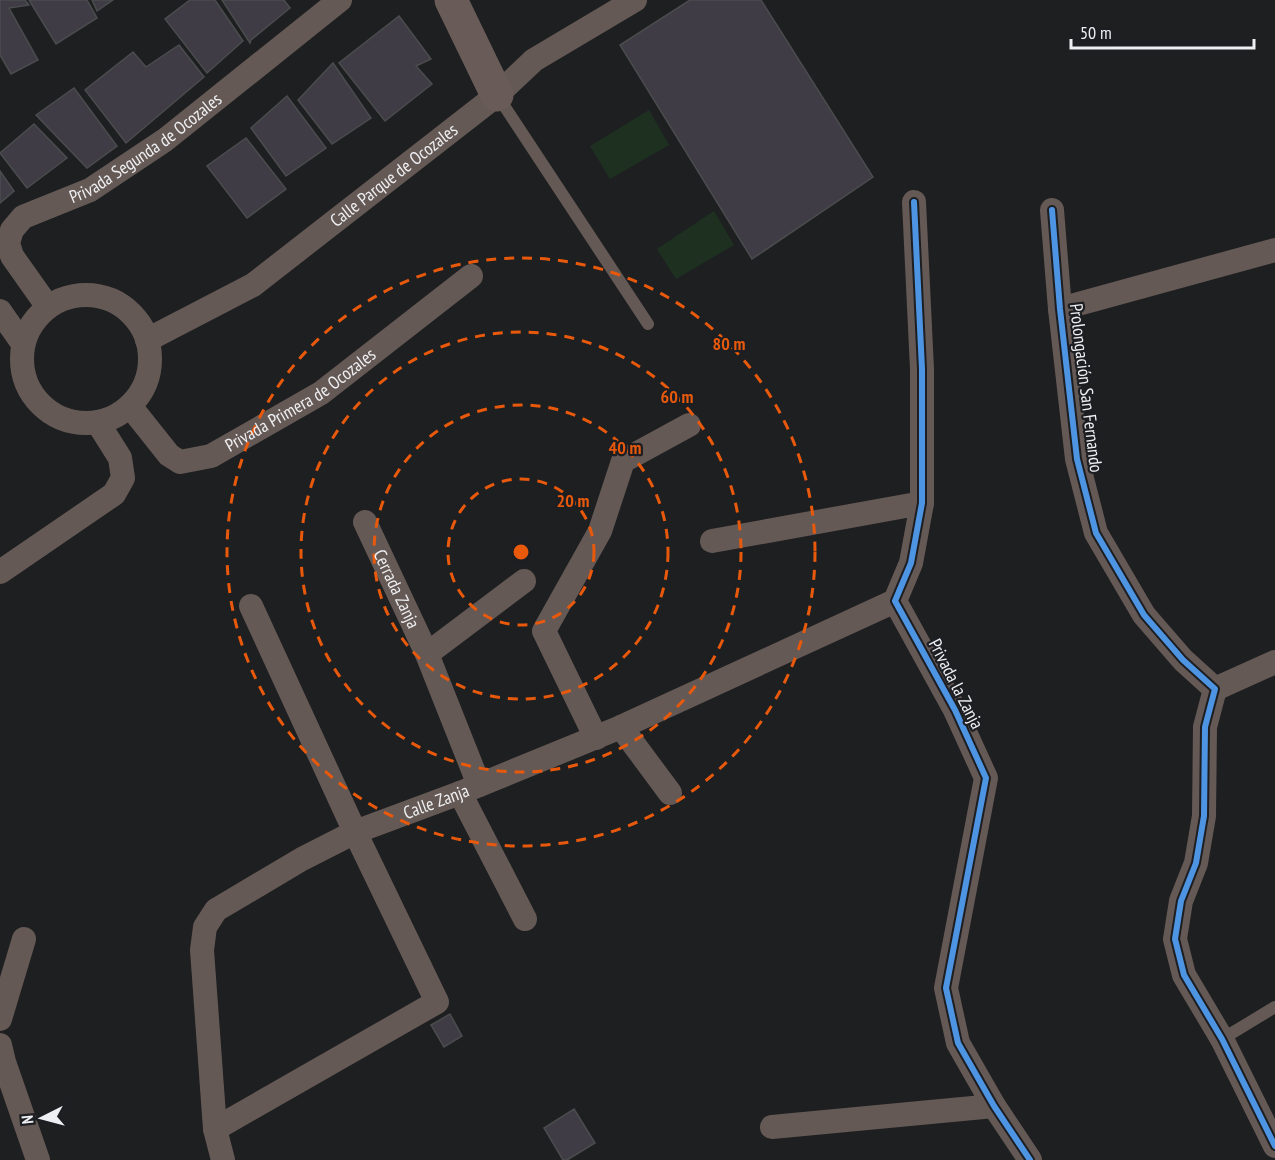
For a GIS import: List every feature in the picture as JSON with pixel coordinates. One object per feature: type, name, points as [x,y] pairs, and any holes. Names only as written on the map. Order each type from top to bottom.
[{"type":"street","name":"Privada Segunda de Ocozales","points":[[48,307],[12,256],[8,243],[12,230],[23,217],[90,190],[165,140],[340,0]]},
{"type":"street","points":[[451,0],[497,95]]},
{"type":"street","name":"Calle Parque de Ocozales","points":[[147,340],[253,285],[497,95],[534,60],[635,0]]},
{"type":"street","points":[[895,601],[911,563],[922,503],[922,369],[914,202]]},
{"type":"street","name":"Prolongación San Fernando","points":[[1052,210],[1060,309],[1077,459],[1096,533],[1144,615],[1183,660],[1215,689]]},
{"type":"street","points":[[1060,309],[1275,250]]},
{"type":"street","name":"Privada Primera de Ocozales","points":[[130,406],[169,455],[180,462],[211,456],[321,393],[471,276]]},
{"type":"street","points":[[76,296],[106,298],[131,315],[147,340],[150,358],[148,375],[141,392],[130,406],[98,423],[77,423],[56,417],[39,404],[27,386],[22,365],[23,344],[33,323],[48,307],[61,300],[76,296]]},
{"type":"street","points":[[0,311],[23,344]]},
{"type":"street","points":[[0,572],[114,494],[123,478],[120,458],[98,423]]},
{"type":"street","points":[[596,738],[544,631],[600,531],[623,461],[689,425]]},
{"type":"street","points":[[712,541],[922,503]]},
{"type":"street","name":"Cerrada Zanja","points":[[365,522],[427,654],[469,789],[525,919]]},
{"type":"street","points":[[427,654],[524,581]]},
{"type":"street","name":"Calle Zanja","points":[[223,1160],[215,1129],[202,950],[205,927],[216,910],[302,859],[355,832],[596,738],[895,601]]},
{"type":"street","name":"Privada la Zanja","points":[[895,601],[955,710],[986,778],[946,988],[958,1043],[994,1106],[1030,1160]]},
{"type":"street","points":[[215,1129],[437,1002],[355,832],[251,606]]},
{"type":"street","points":[[1275,662],[1215,689],[1205,727],[1204,816],[1196,863],[1181,901],[1175,939],[1184,975],[1222,1039],[1275,1146]]},
{"type":"street","points":[[621,727],[670,793]]},
{"type":"street","points":[[0,1019],[24,939]]},
{"type":"street","points":[[0,1045],[38,1160]]},
{"type":"street","points":[[772,1127],[994,1106]]},
{"type":"lane","points":[[497,95],[648,324]]},
{"type":"lane","points":[[1222,1039],[1275,1007]]},
{"type":"green space","points":[[649,110],[669,145],[610,179],[590,146]]},
{"type":"green space","points":[[714,211],[734,245],[676,279],[657,249]]},
{"type":"building","points":[[0,0],[25,0],[29,5],[9,8],[38,60],[11,74],[0,55]]},
{"type":"building","points":[[29,0],[87,0],[97,18],[56,44]]},
{"type":"building","points":[[92,0],[113,0],[97,11]]},
{"type":"building","points":[[190,0],[215,0],[243,41],[207,73],[165,19]]},
{"type":"building","points":[[222,0],[284,0],[290,8],[250,43]]},
{"type":"building","points":[[690,0],[761,0],[873,177],[752,259],[620,45]]},
{"type":"building","points":[[399,16],[431,59],[416,66],[432,84],[385,121],[339,63]]},
{"type":"building","points":[[179,45],[204,77],[126,143],[85,90],[133,52],[146,67]]},
{"type":"building","points":[[333,63],[371,118],[332,144],[298,100]]},
{"type":"building","points":[[74,88],[117,146],[87,168],[36,115]]},
{"type":"building","points":[[287,96],[326,148],[286,176],[251,128]]},
{"type":"building","points":[[34,124],[67,158],[27,188],[0,153]]},
{"type":"building","points":[[246,138],[286,189],[247,218],[207,166]]},
{"type":"building","points":[[0,171],[14,191],[0,203]]},
{"type":"building","points":[[450,1014],[462,1036],[444,1047],[431,1025]]},
{"type":"building","points":[[574,1109],[595,1143],[567,1160],[563,1160],[544,1128]]},
{"type":"cycle path","points":[[914,202],[922,369],[922,503],[911,563],[895,601],[955,710],[986,778],[946,988],[958,1043],[994,1106],[1030,1160]]},
{"type":"cycle path","points":[[1052,210],[1060,309],[1077,459],[1096,533],[1144,615],[1183,660],[1215,689],[1205,727],[1204,816],[1196,863],[1181,901],[1175,939],[1184,975],[1222,1039],[1275,1146]]}]
